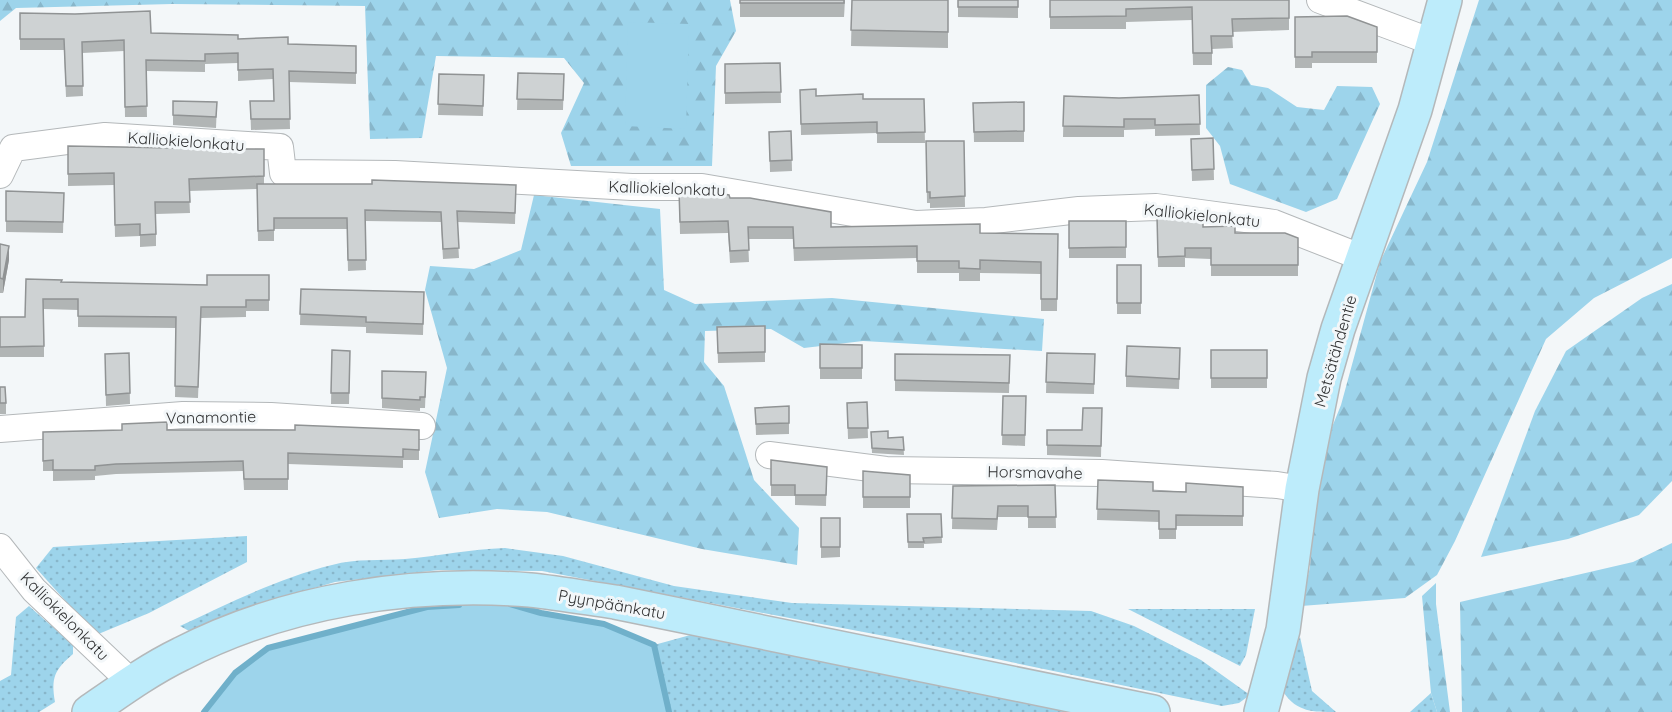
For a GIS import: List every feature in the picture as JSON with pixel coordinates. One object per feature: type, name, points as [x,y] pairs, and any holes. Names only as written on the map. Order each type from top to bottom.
[{"type":"main road","name":"Metsätähdentie","points":[[1261,712],[1283,630],[1302,489],[1324,378],[1363,258],[1401,153],[1435,43],[1445,0]]},
{"type":"main road","name":"Pyynpäänkatu","points":[[88,712],[181,654],[233,631],[336,601],[395,592],[460,588],[530,591],[615,602],[1153,712]]},
{"type":"street","points":[[1320,0],[1435,43]]},
{"type":"street","name":"Kalliokielonkatu","points":[[0,176],[13,148],[105,136],[280,147],[283,173],[394,174],[632,187],[702,187],[916,224],[986,221],[1078,210],[1156,207],[1274,223],[1363,258]]},
{"type":"street","name":"Vanamontie","points":[[0,429],[183,416],[271,417],[422,426]]},
{"type":"street","name":"Horsmavahe","points":[[769,454],[886,470],[1102,473],[1277,485],[1302,489]]},
{"type":"street","name":"Kalliokielonkatu","points":[[0,547],[34,590],[132,683]]},
{"type":"green space","points":[[0,0],[730,0],[736,31],[716,66],[712,166],[571,166],[561,133],[584,83],[564,58],[436,56],[422,138],[370,139],[365,6],[172,4],[16,8],[0,21]]},
{"type":"green space","points":[[1479,0],[1672,0],[1672,258],[1594,298],[1546,339],[1455,541],[1437,575],[1405,598],[1301,606],[1310,567],[1317,464],[1341,405],[1380,262],[1427,162]]},
{"type":"green space","points":[[628,22],[689,24],[686,129],[625,126]]},
{"type":"green space","points":[[1228,67],[1242,70],[1251,85],[1268,88],[1297,107],[1324,110],[1337,86],[1372,87],[1380,104],[1337,199],[1306,212],[1230,184],[1220,146],[1206,128],[1206,85]]},
{"type":"green space","points":[[534,195],[660,209],[664,290],[695,304],[832,298],[1044,319],[1042,351],[863,341],[804,348],[771,329],[705,331],[704,362],[724,386],[754,480],[799,528],[797,565],[702,549],[547,512],[497,509],[439,518],[425,472],[447,368],[425,290],[430,266],[474,269],[521,250]]},
{"type":"green space","points":[[1672,284],[1672,481],[1639,515],[1568,539],[1481,557],[1535,411],[1566,351],[1642,298]]},
{"type":"green space","points":[[247,536],[247,562],[149,613],[96,635],[36,568],[53,547]]},
{"type":"green space","points":[[1672,543],[1672,712],[1462,712],[1460,602],[1633,562]]},
{"type":"green space","points":[[505,548],[563,556],[674,586],[792,603],[1091,611],[1134,626],[1201,660],[1250,695],[1239,703],[1222,706],[895,638],[542,571],[439,570],[335,582],[239,610],[189,631],[180,626],[274,584],[332,565],[350,561],[405,559]]},
{"type":"green space","points":[[1436,583],[1436,604],[1450,712],[1437,712],[1431,693],[1422,596]]},
{"type":"green space","points":[[501,601],[542,613],[604,624],[654,645],[669,712],[204,712],[235,673],[268,648],[427,607]]},
{"type":"green space","points":[[29,606],[73,645],[73,654],[55,675],[53,687],[55,702],[39,712],[0,712],[0,681],[11,675],[16,617]]},
{"type":"green space","points":[[1128,609],[1255,609],[1246,655],[1240,666]]},
{"type":"green space","points":[[694,634],[1091,712],[669,712],[654,645]]},
{"type":"green space","points":[[1300,637],[1312,691],[1336,712],[1306,710],[1294,704],[1284,693],[1292,653]]},
{"type":"green space","points":[[1431,693],[1437,712],[1410,712]]},
{"type":"building","points":[[740,0],[844,0],[844,3],[740,3]]},
{"type":"building","points":[[852,0],[948,0],[948,32],[851,30]]},
{"type":"building","points":[[958,0],[1018,0],[1018,7],[958,7]]},
{"type":"building","points":[[1050,0],[1289,0],[1289,18],[1232,19],[1233,36],[1211,36],[1212,53],[1193,53],[1192,7],[1126,9],[1126,16],[1050,17]]},
{"type":"building","points":[[150,11],[151,33],[238,35],[238,39],[288,37],[288,44],[356,46],[356,73],[289,71],[290,119],[251,119],[250,101],[274,101],[273,69],[238,70],[238,53],[205,54],[205,61],[146,60],[147,106],[125,107],[124,40],[82,42],[83,86],[66,86],[64,39],[20,39],[20,13],[75,14]]},
{"type":"building","points":[[1347,16],[1377,27],[1377,52],[1312,52],[1312,57],[1295,57],[1295,17]]},
{"type":"building","points":[[780,63],[781,92],[725,93],[725,64]]},
{"type":"building","points":[[518,73],[564,74],[563,100],[517,99]]},
{"type":"building","points":[[439,74],[484,75],[483,106],[438,104]]},
{"type":"building","points":[[816,89],[816,96],[863,94],[863,99],[924,99],[925,132],[877,133],[877,122],[801,124],[800,90]]},
{"type":"building","points":[[1199,95],[1200,124],[1155,125],[1155,119],[1124,119],[1124,127],[1063,126],[1064,96],[1119,98]]},
{"type":"building","points":[[173,101],[217,102],[216,117],[173,115]]},
{"type":"building","points":[[1024,102],[1024,131],[974,132],[973,103]]},
{"type":"building","points":[[791,131],[792,160],[770,161],[769,132]]},
{"type":"building","points":[[1213,138],[1214,169],[1192,170],[1191,139]]},
{"type":"building","points":[[926,141],[964,141],[965,196],[930,198],[930,192],[927,192]]},
{"type":"building","points":[[173,143],[216,146],[216,149],[264,149],[264,176],[189,179],[190,202],[155,202],[156,234],[140,235],[140,224],[115,225],[114,173],[68,174],[68,146],[173,148]]},
{"type":"building","points":[[372,180],[516,185],[515,213],[457,211],[459,248],[443,249],[441,212],[365,210],[366,260],[348,260],[347,218],[274,218],[274,230],[258,231],[257,184],[372,184]]},
{"type":"building","points":[[679,190],[701,190],[729,195],[730,198],[750,198],[831,212],[831,227],[980,224],[980,233],[1058,234],[1057,299],[1041,299],[1041,262],[980,260],[980,269],[959,268],[959,261],[917,261],[917,246],[794,248],[793,227],[748,227],[749,250],[730,251],[728,221],[680,222]]},
{"type":"building","points":[[6,191],[64,193],[63,222],[6,221]]},
{"type":"building","points":[[1157,216],[1203,218],[1203,227],[1235,226],[1235,233],[1285,233],[1298,238],[1298,265],[1211,265],[1211,248],[1185,248],[1185,256],[1158,257]]},
{"type":"building","points":[[1069,221],[1126,221],[1126,247],[1069,248]]},
{"type":"building","points":[[0,244],[9,246],[3,279],[0,278]]},
{"type":"building","points":[[1117,265],[1141,265],[1141,303],[1117,303]]},
{"type":"building","points":[[207,275],[269,275],[269,300],[246,300],[246,307],[201,307],[198,387],[175,386],[176,317],[78,316],[78,299],[43,299],[44,346],[0,347],[0,317],[25,317],[26,279],[62,280],[61,282],[207,285]]},
{"type":"building","points":[[301,289],[424,292],[423,324],[366,322],[366,317],[300,314]]},
{"type":"building","points":[[765,326],[765,352],[718,353],[717,327]]},
{"type":"building","points":[[820,344],[862,345],[862,368],[820,368]]},
{"type":"building","points":[[1127,346],[1180,348],[1179,379],[1126,376]]},
{"type":"building","points":[[332,350],[350,351],[349,393],[331,393]]},
{"type":"building","points":[[1211,350],[1267,350],[1267,378],[1211,378]]},
{"type":"building","points":[[129,353],[130,393],[106,395],[105,354]]},
{"type":"building","points":[[1047,353],[1095,354],[1094,384],[1046,382]]},
{"type":"building","points":[[895,354],[1010,355],[1009,383],[895,380]]},
{"type":"building","points":[[382,371],[426,372],[425,397],[420,397],[420,400],[382,398]]},
{"type":"building","points":[[0,387],[5,387],[6,403],[0,403]]},
{"type":"building","points":[[1003,396],[1026,396],[1025,435],[1002,435]]},
{"type":"building","points":[[867,402],[868,428],[848,428],[847,403]]},
{"type":"building","points":[[789,406],[789,423],[756,424],[755,408]]},
{"type":"building","points":[[1083,408],[1102,408],[1101,446],[1047,445],[1047,430],[1082,430]]},
{"type":"building","points":[[167,422],[167,430],[295,430],[295,425],[419,430],[419,450],[403,449],[403,457],[288,453],[288,479],[244,479],[243,461],[116,464],[95,466],[95,470],[53,470],[53,460],[43,461],[43,432],[122,430],[122,424]]},
{"type":"building","points":[[888,431],[888,438],[903,437],[904,450],[872,448],[871,432]]},
{"type":"building","points":[[771,460],[827,467],[826,495],[795,495],[795,485],[771,485]]},
{"type":"building","points":[[863,471],[910,475],[910,497],[863,497]]},
{"type":"building","points":[[1098,480],[1153,482],[1153,491],[1186,492],[1186,483],[1243,487],[1243,516],[1176,515],[1176,529],[1159,529],[1159,511],[1097,509]]},
{"type":"building","points":[[1055,485],[1056,517],[1028,517],[1028,506],[998,506],[997,519],[952,518],[953,486]]},
{"type":"building","points":[[907,514],[941,514],[942,537],[923,538],[924,542],[908,542]]},
{"type":"building","points":[[821,518],[840,518],[840,547],[821,547]]},
{"type":"waterway","points":[[510,604],[541,613],[604,624],[654,645],[669,712]]},
{"type":"waterway","points":[[204,712],[235,673],[268,648],[427,607],[459,605]]}]
